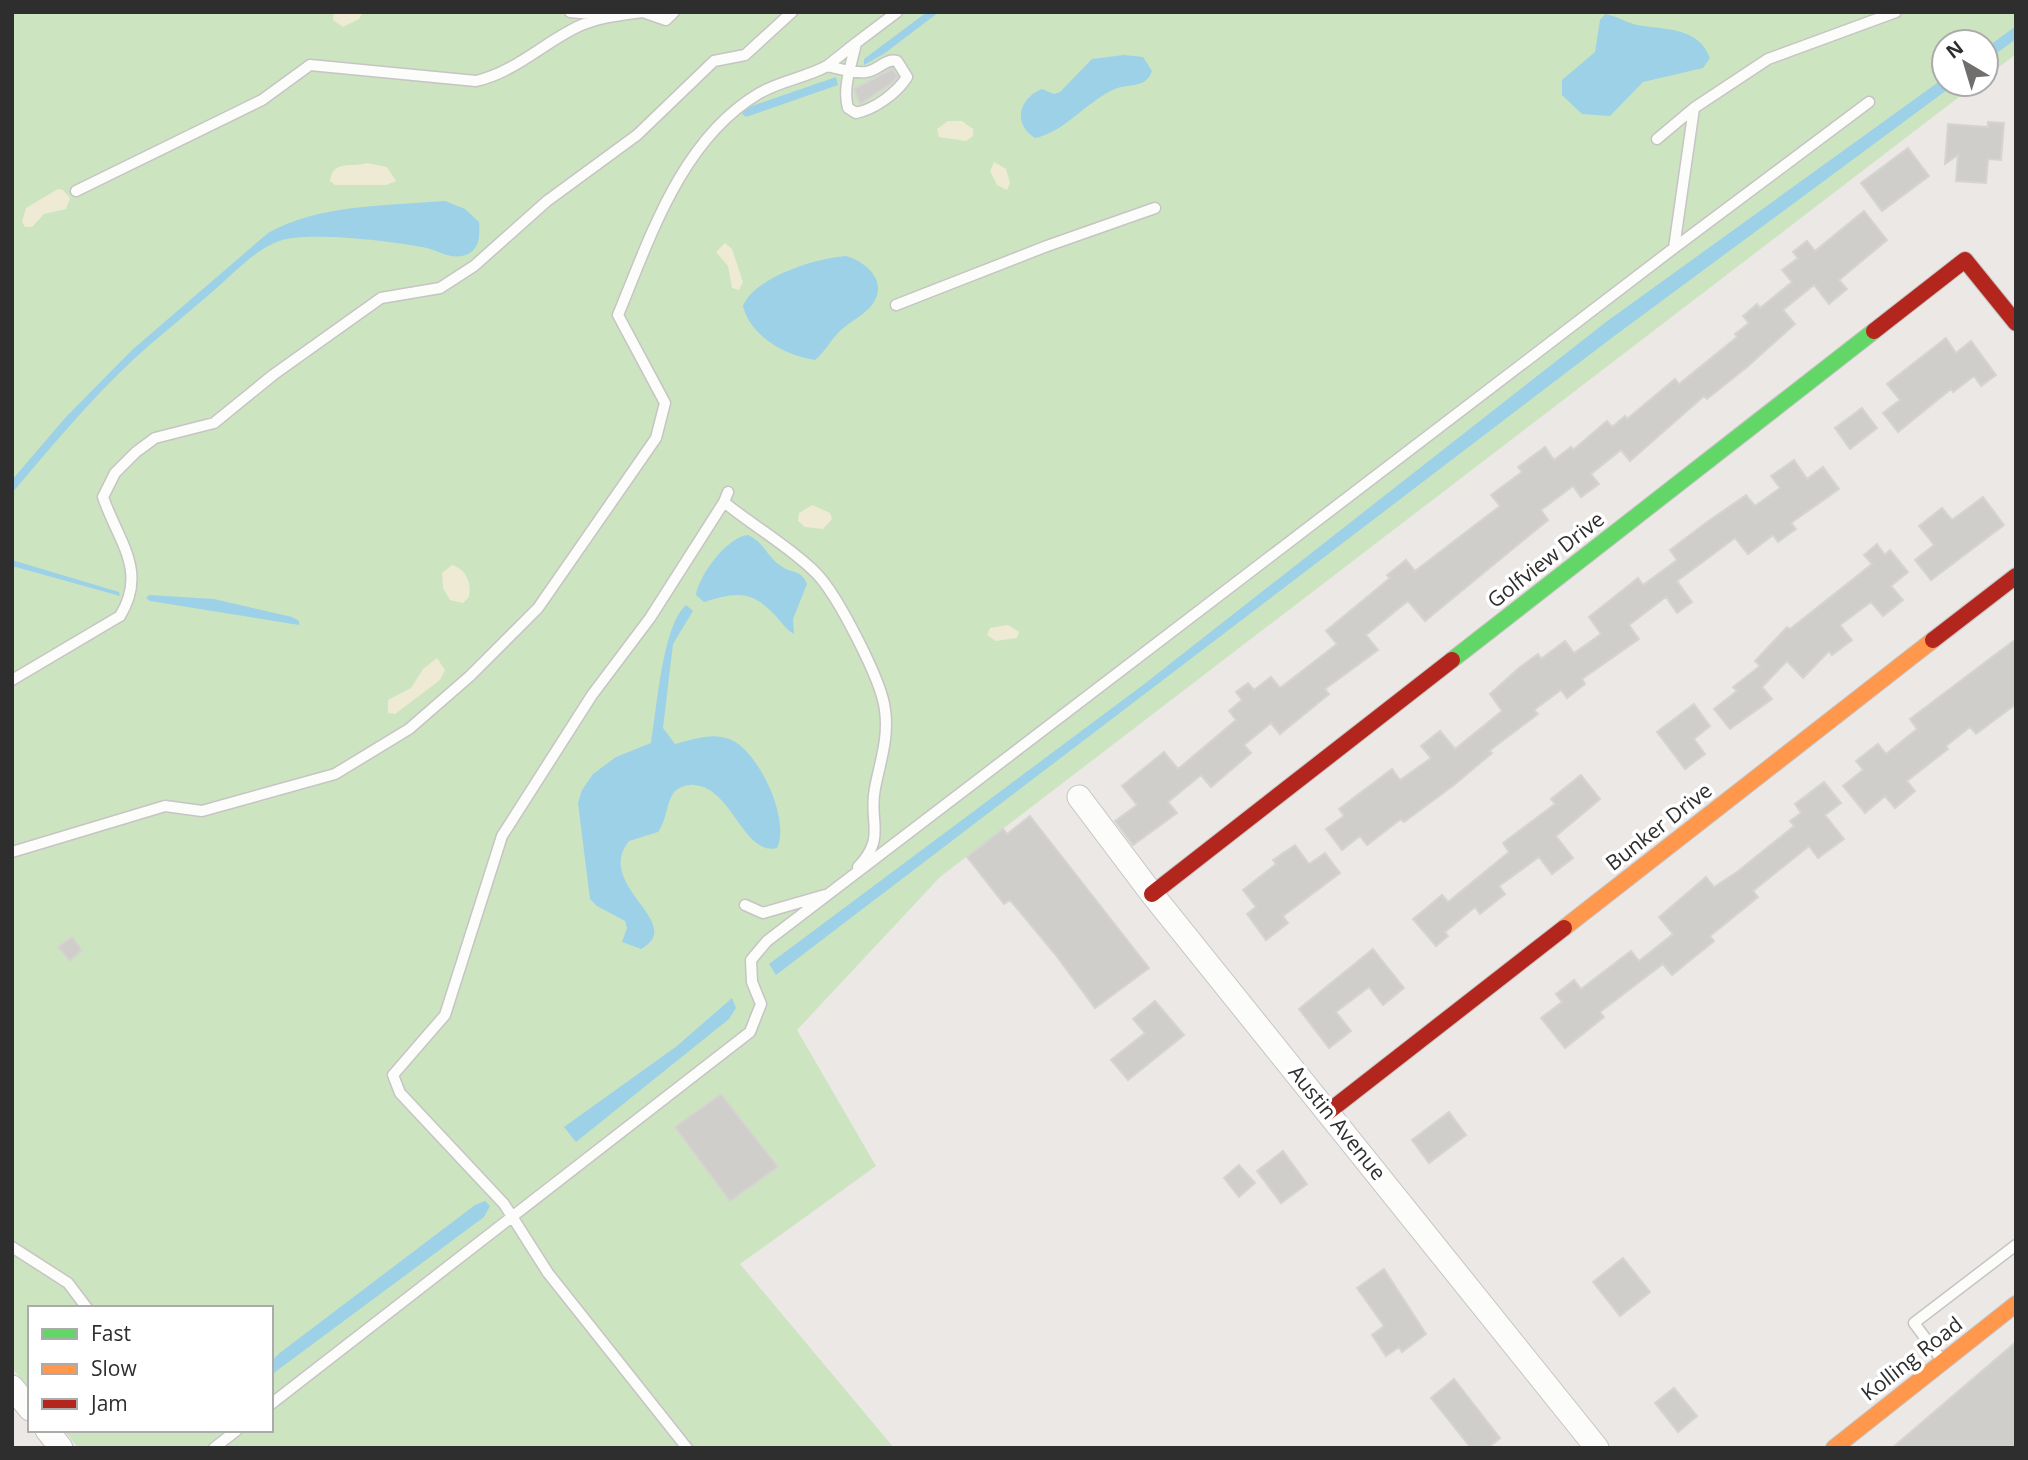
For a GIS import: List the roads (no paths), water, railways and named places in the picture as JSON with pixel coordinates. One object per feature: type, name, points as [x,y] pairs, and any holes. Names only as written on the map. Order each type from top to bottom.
[{"type":"street","name":"Golfview Drive","points":[[1152,894],[1965,260],[2016,323]]},
{"type":"street","name":"Bunker Drive","points":[[1328,1112],[2016,576]]},
{"type":"street","name":"Austin Avenue","points":[[1079,797],[1152,894],[1597,1448]]},
{"type":"street","name":"Kolling Road","points":[[1834,1448],[2016,1304]]},
{"type":"street","points":[[12,1387],[28,1407]]},
{"type":"street","points":[[49,1432],[61,1448]]},
{"type":"lane","points":[[570,12],[609,16]]},
{"type":"lane","points":[[76,191],[262,100],[310,65],[475,81],[500,75],[578,27],[609,16],[642,12],[666,20],[674,12]]},
{"type":"lane","points":[[12,680],[120,616],[128,603],[134,573],[103,497],[115,473],[136,452],[155,438],[214,423],[273,375],[381,298],[440,288],[474,266],[547,201],[637,135],[714,61],[745,55],[792,12]]},
{"type":"lane","points":[[12,852],[165,806],[202,811],[335,774],[409,729],[470,676],[538,608],[656,438],[665,403],[618,316],[669,198],[710,136],[739,107],[760,92],[827,66],[897,12]]},
{"type":"lane","points":[[1657,139],[1694,108],[1768,59],[1896,12]]},
{"type":"lane","points":[[827,66],[850,70],[867,73],[891,60],[897,61],[907,77],[901,86],[882,100],[856,113],[848,108],[846,101],[850,70],[856,43]]},
{"type":"lane","points":[[273,1402],[750,1032],[761,1004],[752,982],[751,960],[767,941],[1869,102]]},
{"type":"lane","points":[[1674,248],[1694,108]]},
{"type":"lane","points":[[896,305],[1155,208]]},
{"type":"lane","points":[[687,1448],[548,1273],[512,1216],[400,1093],[393,1075],[404,1058],[445,1015],[502,836],[592,695],[650,618],[726,497],[817,574],[858,637],[885,708],[884,755],[874,791],[877,832],[870,855],[833,893],[763,913],[745,905]]},
{"type":"lane","points":[[1943,1362],[1914,1323],[2016,1245]]},
{"type":"lane","points":[[12,1247],[68,1283],[85,1306]]},
{"type":"lane","points":[[214,1448],[234,1432]]},
{"type":"water","points":[[927,12],[939,12],[885,53],[864,65],[864,59]]},
{"type":"water","points":[[1605,14],[1637,25],[1669,29],[1689,35],[1705,48],[1710,58],[1703,68],[1643,82],[1610,116],[1582,114],[1562,95],[1562,80],[1595,52],[1600,20]]},
{"type":"water","points":[[2016,26],[2016,39],[2000,51],[2000,38]]},
{"type":"water","points":[[1124,55],[1143,57],[1152,71],[1146,81],[1115,89],[1046,134],[1035,138],[1023,126],[1021,112],[1028,98],[1034,93],[1042,89],[1054,94],[1060,92],[1092,59]]},
{"type":"water","points":[[836,77],[838,85],[746,117],[742,114],[746,108]]},
{"type":"water","points":[[1930,88],[1930,98],[1936,98],[1613,337],[776,975],[769,964],[1143,685],[1606,322]]},
{"type":"water","points":[[445,201],[465,209],[479,222],[478,243],[468,254],[452,256],[408,245],[329,237],[292,238],[279,241],[261,251],[118,375],[71,424],[12,493],[12,480],[65,418],[132,350],[268,233],[309,216],[331,211]]},
{"type":"water","points":[[846,256],[861,263],[873,274],[877,281],[877,297],[869,309],[841,330],[815,360],[781,349],[753,327],[743,306],[760,286],[803,265]]},
{"type":"water","points":[[748,535],[776,562],[805,579],[807,584],[793,619],[794,634],[757,600],[733,595],[704,602],[696,595],[702,577],[715,558],[731,542]]},
{"type":"water","points":[[12,560],[119,592],[120,596],[12,566]]},
{"type":"water","points":[[149,595],[214,599],[292,617],[299,621],[299,625],[150,601],[146,598]]},
{"type":"water","points":[[686,605],[693,611],[673,644],[663,728],[675,744],[716,736],[740,745],[751,756],[769,787],[776,804],[780,836],[777,848],[765,848],[755,842],[728,808],[707,789],[692,785],[676,790],[671,796],[658,832],[629,841],[621,857],[622,873],[629,888],[654,927],[653,939],[641,949],[622,942],[627,928],[625,921],[597,906],[590,899],[578,803],[582,790],[593,774],[616,757],[651,743],[666,649],[671,631]]},
{"type":"water","points":[[732,998],[736,1008],[729,1019],[576,1142],[564,1127],[677,1046]]},
{"type":"water","points":[[485,1201],[490,1206],[484,1217],[273,1374],[273,1359],[281,1352],[475,1205]]}]
